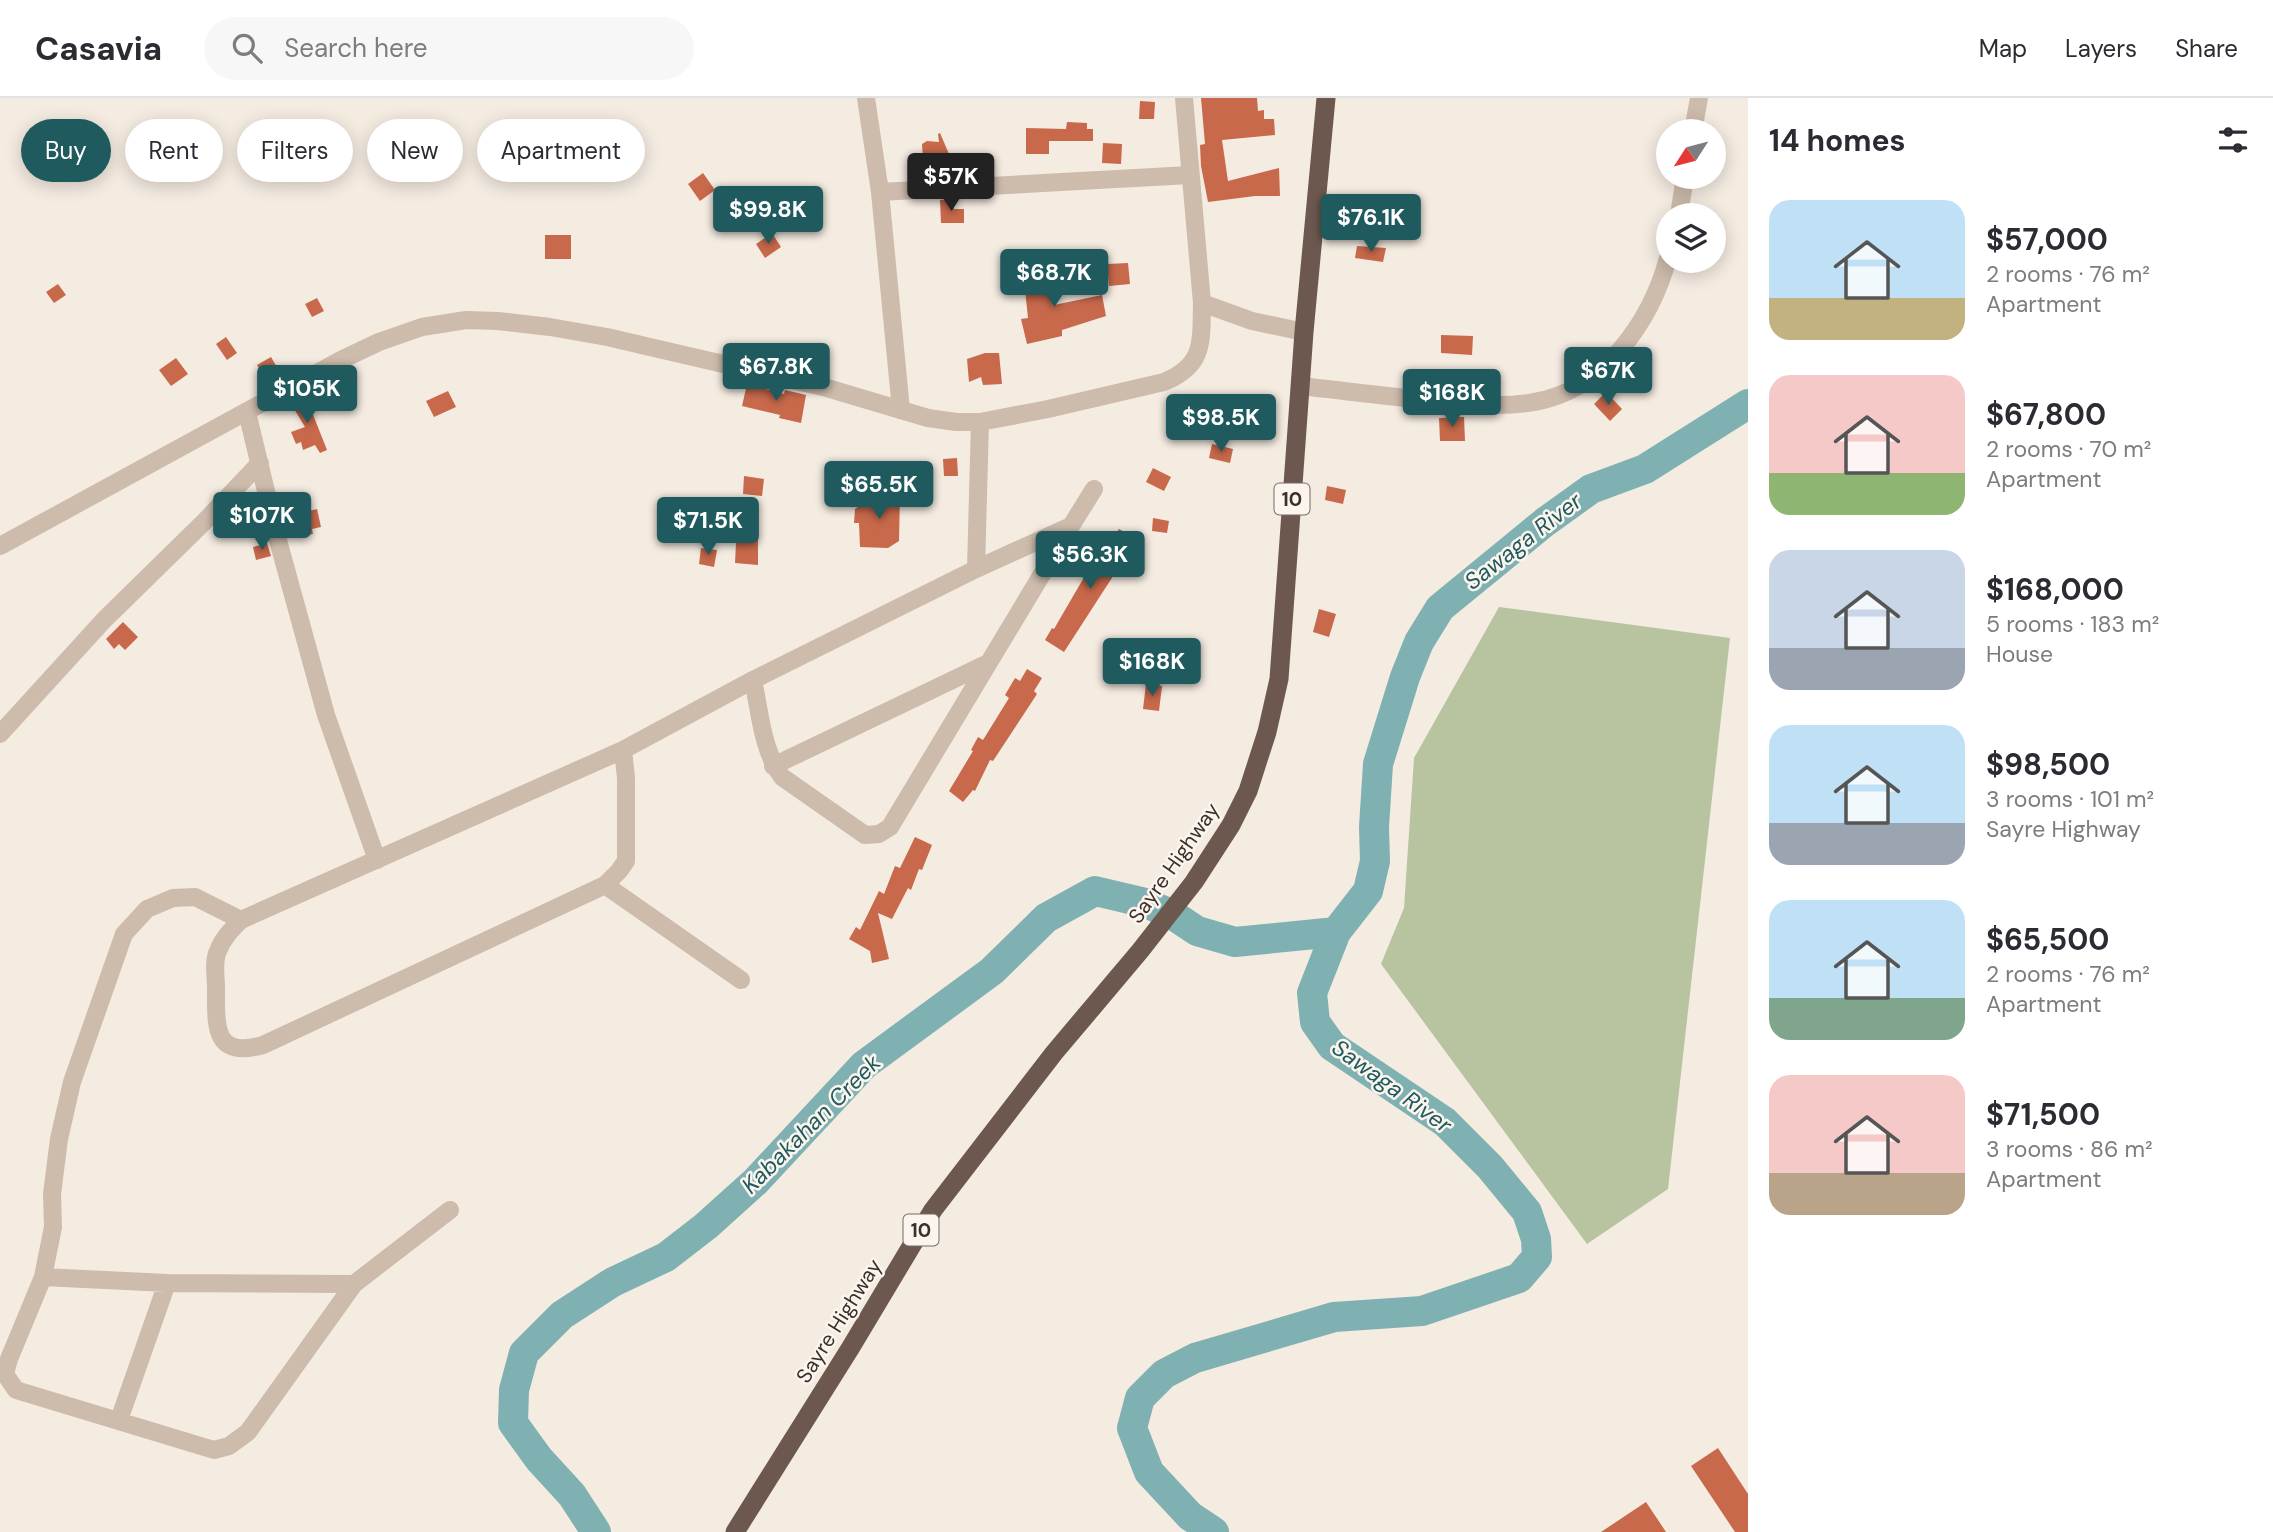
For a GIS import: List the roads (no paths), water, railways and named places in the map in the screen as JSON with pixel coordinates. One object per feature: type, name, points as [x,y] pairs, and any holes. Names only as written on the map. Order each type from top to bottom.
[{"type":"highway","name":"Sayre Highway","points":[[734,1532],[933,1210],[1054,1053],[1194,882],[1231,825],[1248,791],[1267,732],[1279,679],[1304,332],[1326,98]]},
{"type":"street","points":[[866,98],[880,192],[901,410]]},
{"type":"street","points":[[0,546],[341,360],[379,342],[422,327],[466,320],[550,327],[607,337],[827,388],[929,418],[956,422],[980,422],[1164,382],[1180,375],[1197,357],[1202,303],[1184,98]]},
{"type":"street","points":[[1695,119],[1699,98]]},
{"type":"street","points":[[880,192],[1190,175]]},
{"type":"street","points":[[1300,386],[1491,406],[1535,402],[1573,389],[1606,365],[1636,330],[1664,273]]},
{"type":"street","points":[[1202,303],[1252,321],[1304,332]]},
{"type":"street","points":[[247,412],[326,715],[377,860]]},
{"type":"street","points":[[976,569],[980,422]]},
{"type":"street","points":[[0,734],[104,620],[260,463]]},
{"type":"street","points":[[753,680],[773,766],[782,777],[848,825],[864,835],[879,834],[890,827],[1094,489]]},
{"type":"street","points":[[623,750],[626,778],[626,861],[605,885],[263,1045],[245,1050],[230,1048],[220,1037],[216,1025],[216,954],[226,934],[240,920],[623,750],[753,680],[976,569],[1071,526]]},
{"type":"street","points":[[773,766],[989,662]]},
{"type":"street","points":[[605,885],[741,980]]},
{"type":"street","points":[[240,920],[195,897],[173,898],[148,909],[124,934],[72,1082],[59,1139],[52,1194],[53,1227],[43,1276],[9,1359],[5,1374],[9,1382],[16,1390],[214,1450],[229,1446],[248,1432],[354,1284],[450,1210]]},
{"type":"street","points":[[43,1276],[167,1283],[354,1284]]},
{"type":"street","points":[[119,1420],[167,1283]]},
{"type":"waterway","name":"Sawaga River","points":[[1214,1532],[1190,1516],[1149,1472],[1132,1428],[1140,1398],[1164,1374],[1195,1358],[1334,1317],[1422,1311],[1519,1278],[1537,1257],[1536,1239],[1527,1212],[1490,1167],[1445,1122],[1332,1046],[1315,1022],[1312,993],[1336,932],[1368,891],[1375,861],[1378,764],[1405,677],[1419,642],[1440,608],[1545,522],[1591,489],[1645,469],[1748,404]]},
{"type":"waterway","name":"Kabakahan Creek","points":[[596,1532],[572,1495],[539,1459],[513,1423],[514,1390],[524,1353],[562,1315],[613,1282],[666,1257],[706,1226],[755,1182],[864,1065],[992,971],[1046,918],[1095,891],[1146,903],[1173,915],[1197,931],[1235,942],[1336,932]]}]
